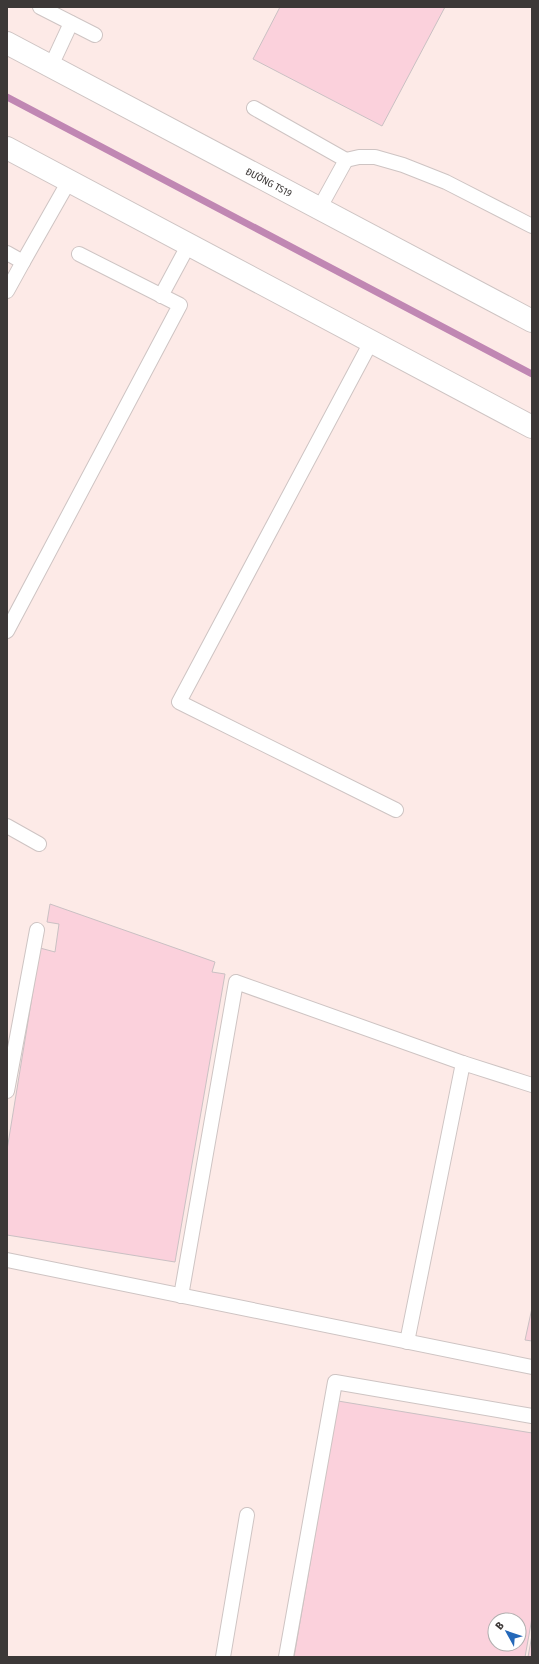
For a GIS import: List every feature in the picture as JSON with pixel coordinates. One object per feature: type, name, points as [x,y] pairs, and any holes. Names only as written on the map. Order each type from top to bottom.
[{"type":"street","name":"ĐƯỜNG TS19","points":[[7,43],[532,321]]},
{"type":"street","points":[[7,148],[532,427]]},
{"type":"lane","points":[[40,7],[94,35]]},
{"type":"lane","points":[[51,66],[71,23]]},
{"type":"lane","points":[[254,108],[346,160],[359,157],[375,157],[403,165],[446,182],[532,226]]},
{"type":"lane","points":[[319,208],[346,160]]},
{"type":"lane","points":[[7,291],[69,181]]},
{"type":"lane","points":[[161,296],[188,244]]},
{"type":"lane","points":[[7,254],[23,262]]},
{"type":"lane","points":[[7,631],[180,305],[79,254]]},
{"type":"lane","points":[[371,342],[179,702],[396,810]]},
{"type":"lane","points":[[7,826],[38,844]]},
{"type":"lane","points":[[7,1091],[37,930]]},
{"type":"lane","points":[[181,1296],[236,982],[464,1063],[532,1085]]},
{"type":"lane","points":[[407,1342],[464,1063]]},
{"type":"lane","points":[[7,1260],[532,1367]]},
{"type":"lane","points":[[286,1657],[335,1382],[532,1416]]},
{"type":"lane","points":[[223,1657],[247,1515]]},
{"type":"shaded area","points":[[7,7],[532,7],[532,1657],[7,1657]]},
{"type":"building","points":[[280,7],[445,7],[382,126],[253,59]]},
{"type":"building","points":[[50,904],[215,962],[212,972],[225,974],[175,1262],[7,1235],[7,1150],[40,948],[55,952],[59,924],[47,922]]},
{"type":"building","points":[[532,1308],[532,1341],[525,1340]]},
{"type":"building","points":[[338,1401],[532,1433],[532,1618],[527,1646],[527,1612],[487,1612],[487,1652],[526,1652],[525,1657],[294,1657]]},
{"type":"building","points":[[532,1635],[532,1657],[528,1657]]},
{"type":"waterway","points":[[7,97],[532,374]]}]
